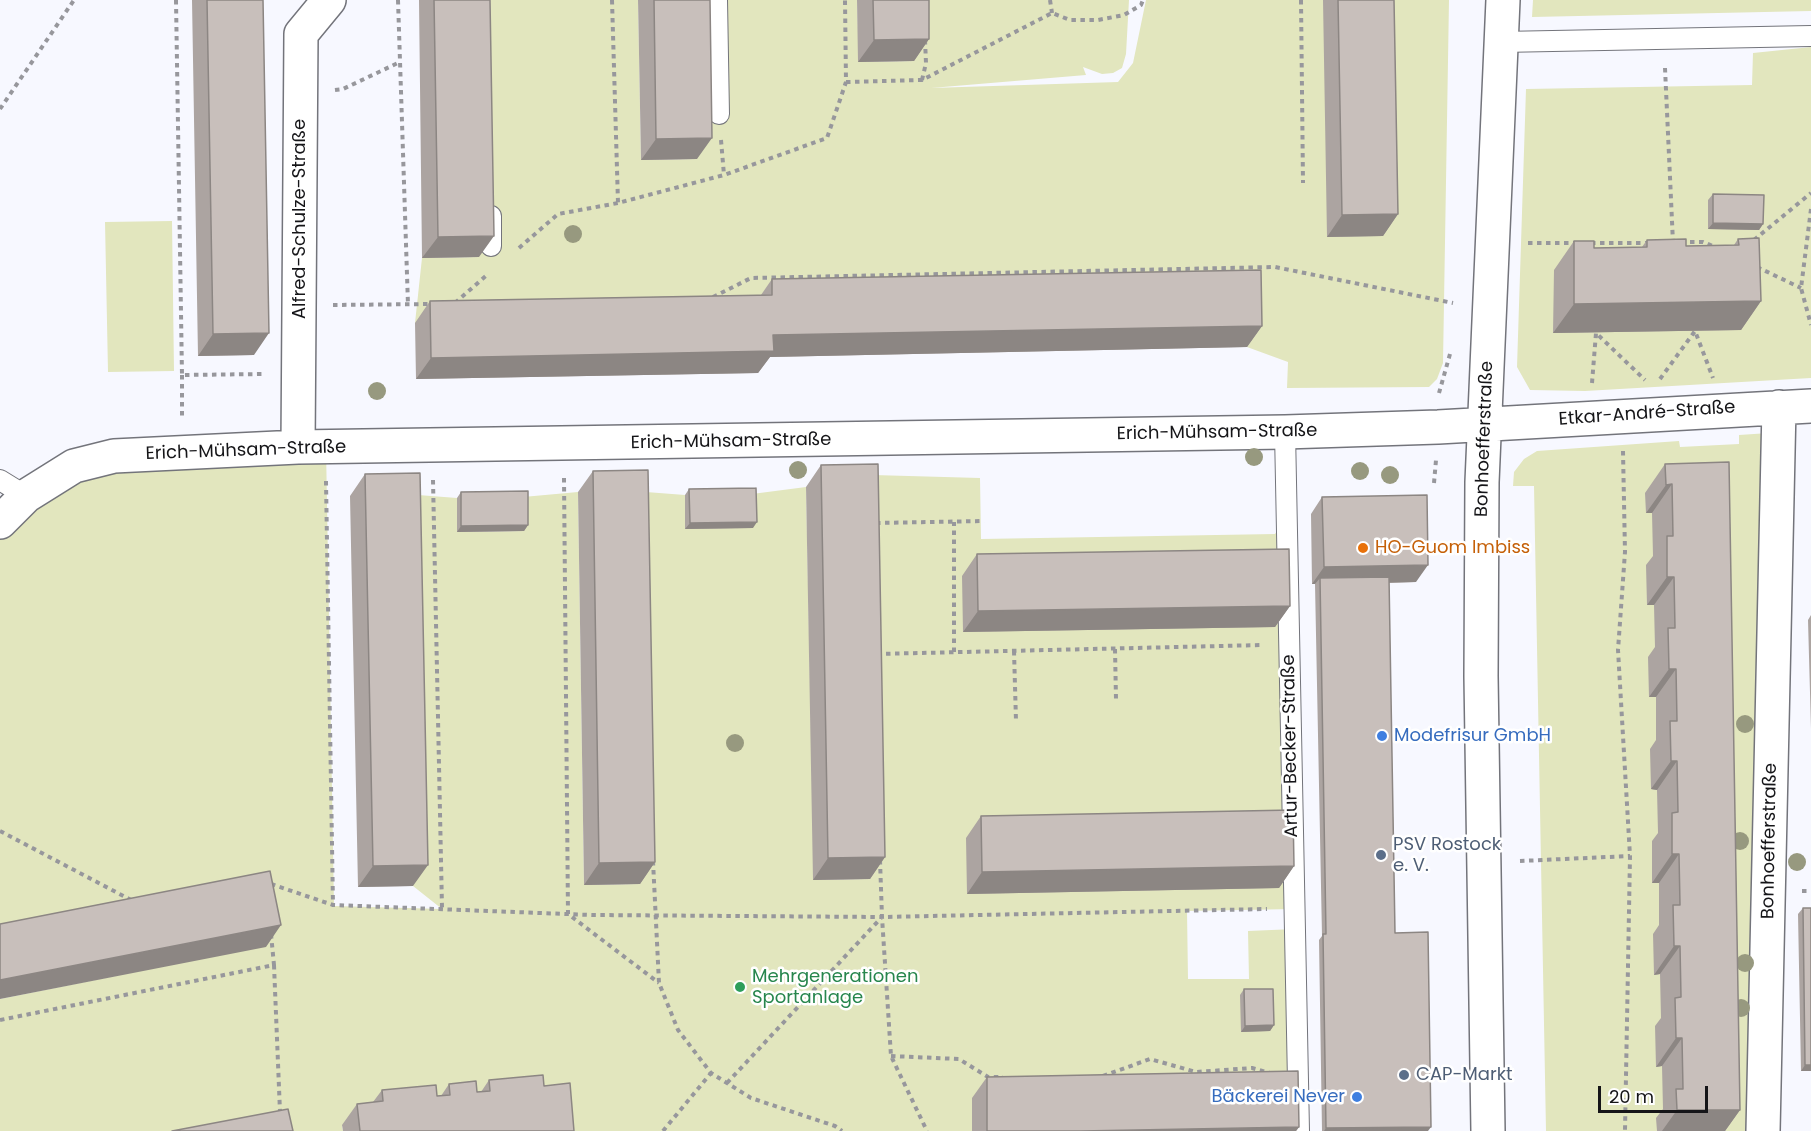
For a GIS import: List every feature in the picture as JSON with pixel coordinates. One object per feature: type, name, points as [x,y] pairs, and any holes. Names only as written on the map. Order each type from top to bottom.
[{"type":"street","name":"Alfred-Schulze-Straße","points":[[312,447],[298,373],[301,34],[329,0]]},
{"type":"street","name":"Bonhoefferstraße","points":[[1488,1131],[1481,676],[1484,424],[1503,0]]},
{"type":"street","name":"Bonhoefferstraße","points":[[1763,1131],[1795,406]]},
{"type":"street","name":"Etkar-André-Straße","points":[[1484,424],[1795,406]]},
{"type":"street","name":"Erich-Mühsam-Straße","points":[[0,522],[13,488],[74,466],[114,456],[312,447],[1285,432],[1484,424]]},
{"type":"lane","points":[[717,0],[719,114]]},
{"type":"lane","points":[[1501,42],[1811,36]]},
{"type":"lane","points":[[490,197],[491,246]]},
{"type":"lane","name":"Artur-Becker-Straße","points":[[1285,432],[1299,1131]]},
{"type":"path","points":[[0,109],[74,0]]},
{"type":"path","points":[[176,0],[183,453]]},
{"type":"path","points":[[398,0],[408,304]]},
{"type":"path","points":[[612,0],[618,203]]},
{"type":"path","points":[[513,253],[558,214],[618,203],[724,175],[827,138],[846,82],[845,0]]},
{"type":"path","points":[[1050,0],[1053,13]]},
{"type":"path","points":[[846,82],[922,80],[1053,13],[1070,20],[1098,20],[1124,15],[1141,5],[1143,0]]},
{"type":"path","points":[[1301,0],[1303,183]]},
{"type":"path","points":[[922,80],[926,63],[925,32]]},
{"type":"path","points":[[1664,40],[1673,243]]},
{"type":"path","points":[[300,92],[343,89],[400,62]]},
{"type":"path","points":[[1752,242],[1811,193]]},
{"type":"path","points":[[1811,209],[1801,288],[1811,325]]},
{"type":"path","points":[[1491,243],[1704,242],[1724,252]]},
{"type":"path","points":[[1754,266],[1801,288]]},
{"type":"path","points":[[708,299],[751,278],[1275,267],[1453,303]]},
{"type":"path","points":[[466,304],[454,304],[495,269]]},
{"type":"path","points":[[1452,314],[1453,291]]},
{"type":"path","points":[[299,305],[442,304]]},
{"type":"path","points":[[1590,417],[1596,333],[1653,388],[1695,331],[1725,409]]},
{"type":"path","points":[[1434,483],[1440,387],[1448,368],[1451,346]]},
{"type":"path","points":[[182,375],[298,373]]},
{"type":"path","points":[[564,444],[568,914]]},
{"type":"path","points":[[432,446],[441,909]]},
{"type":"path","points":[[312,447],[333,906]]},
{"type":"path","points":[[1623,449],[1625,552],[1618,650],[1630,856],[1625,1131]]},
{"type":"path","points":[[873,514],[874,524],[984,521]]},
{"type":"path","points":[[954,522],[954,652]]},
{"type":"path","points":[[876,642],[877,666]]},
{"type":"path","points":[[876,654],[1240,646]]},
{"type":"path","points":[[1115,649],[1116,699]]},
{"type":"path","points":[[1014,651],[1016,720]]},
{"type":"path","points":[[0,831],[131,900]]},
{"type":"path","points":[[653,856],[654,916],[659,983],[678,1030],[711,1073],[751,1098],[834,1126],[842,1131]]},
{"type":"path","points":[[1484,862],[1630,856]]},
{"type":"path","points":[[880,858],[891,1056],[927,1131]]},
{"type":"path","points":[[264,882],[333,906],[568,914],[882,917],[1294,909]]},
{"type":"path","points":[[120,903],[142,898]]},
{"type":"path","points":[[568,914],[659,983]]},
{"type":"path","points":[[727,1083],[882,917]]},
{"type":"path","points":[[270,929],[274,965],[281,1117]]},
{"type":"path","points":[[0,1020],[274,965]]},
{"type":"path","points":[[891,1056],[959,1059],[988,1077],[1010,1077]]},
{"type":"path","points":[[1098,1077],[1150,1059],[1196,1072],[1252,1068],[1298,1081]]},
{"type":"path","points":[[663,1131],[711,1073]]},
{"type":"green space","points":[[475,0],[638,0],[641,160],[697,159],[694,0],[857,0],[859,62],[914,61],[913,0],[1129,0],[1126,54],[1122,68],[1113,73],[1102,74],[1083,67],[1086,75],[931,88],[1118,82],[1133,63],[1146,0],[1449,0],[1443,363],[1437,379],[1429,387],[1287,388],[1288,362],[1247,347],[1246,292],[415,323],[422,258],[478,257]]},
{"type":"green space","points":[[1533,0],[1811,0],[1811,11],[1532,17]]},
{"type":"green space","points":[[1811,47],[1811,378],[1585,391],[1530,390],[1517,367],[1526,89],[1752,85],[1753,53]]},
{"type":"green space","points":[[172,221],[174,371],[108,372],[105,222]]},
{"type":"green space","points":[[1769,433],[1755,1131],[1546,1131],[1534,486],[1513,486],[1514,472],[1524,459],[1537,451],[1679,441],[1680,447],[1739,444],[1739,435]]},
{"type":"green space","points":[[326,447],[334,906],[442,909],[413,886],[405,494],[457,498],[457,532],[524,531],[523,497],[578,492],[584,885],[639,884],[633,491],[685,495],[686,529],[752,494],[806,487],[814,880],[869,879],[873,475],[980,478],[981,539],[1275,534],[1287,515],[1294,909],[1187,911],[1188,979],[1249,979],[1248,931],[1295,929],[1299,1131],[557,1131],[342,1126],[343,1131],[0,1131],[0,999],[265,946],[0,930],[0,522],[74,466]]},
{"type":"building","points":[[207,0],[263,0],[269,333],[213,334]]},
{"type":"building","points":[[434,0],[490,0],[494,236],[438,237]]},
{"type":"building","points":[[654,0],[710,0],[712,138],[656,139]]},
{"type":"building","points":[[873,0],[929,0],[929,39],[874,40]]},
{"type":"building","points":[[1338,0],[1394,0],[1398,214],[1342,215]]},
{"type":"building","points":[[1713,194],[1764,195],[1763,224],[1713,223]]},
{"type":"building","points":[[1759,238],[1761,301],[1574,304],[1574,241],[1594,241],[1594,248],[1647,247],[1647,240],[1686,239],[1686,246],[1739,245],[1738,239]]},
{"type":"building","points":[[1261,270],[1262,326],[773,335],[774,351],[431,358],[430,301],[772,295],[772,279]]},
{"type":"building","points":[[1729,462],[1740,1110],[1677,1110],[1676,1089],[1683,1089],[1682,1038],[1676,1038],[1675,998],[1681,997],[1680,946],[1674,946],[1673,905],[1680,905],[1679,854],[1672,854],[1672,813],[1678,812],[1677,761],[1671,761],[1670,721],[1677,721],[1676,669],[1669,669],[1668,628],[1675,628],[1674,577],[1667,577],[1667,536],[1673,536],[1672,484],[1666,485],[1665,464]]},
{"type":"building","points":[[878,464],[885,857],[828,858],[821,465]]},
{"type":"building","points":[[648,470],[655,862],[599,863],[593,471]]},
{"type":"building","points":[[420,473],[428,865],[373,866],[365,474]]},
{"type":"building","points":[[756,488],[757,522],[690,523],[689,489]]},
{"type":"building","points":[[528,491],[528,525],[461,526],[461,492]]},
{"type":"building","name":"HO-Guom Imbiss","points":[[1427,495],[1428,565],[1324,567],[1322,497]]},
{"type":"building","points":[[1289,549],[1290,606],[978,611],[977,554]]},
{"type":"building","points":[[1389,577],[1395,933],[1428,932],[1431,1127],[1326,1128],[1323,934],[1326,934],[1320,578]]},
{"type":"building","points":[[1293,810],[1294,866],[982,872],[981,816]]},
{"type":"building","points":[[270,871],[281,925],[0,980],[0,924]]},
{"type":"building","points":[[1803,908],[1811,908],[1811,1065],[1805,1065]]},
{"type":"building","points":[[1244,989],[1273,989],[1274,1025],[1245,1026]]},
{"type":"building","points":[[1298,1071],[1299,1127],[987,1131],[987,1077]]},
{"type":"building","points":[[543,1075],[544,1086],[570,1083],[574,1131],[360,1131],[357,1104],[383,1101],[382,1090],[436,1085],[437,1096],[450,1095],[449,1084],[476,1081],[477,1092],[490,1091],[489,1080]]},
{"type":"building","points":[[288,1109],[293,1131],[172,1131]]},
{"type":"place","name":"HO-Guom Imbiss","points":[[1363,548]]},
{"type":"place","name":"Modefrisur GmbH","points":[[1382,736]]},
{"type":"place","name":"PSV Rostock e. V.","points":[[1381,855]]},
{"type":"place","name":"Mehrgenerationen Sportanlage","points":[[740,987]]},
{"type":"place","name":"CAP-Markt","points":[[1404,1075]]},
{"type":"place","name":"Bäckerei Never","points":[[1357,1097]]}]
